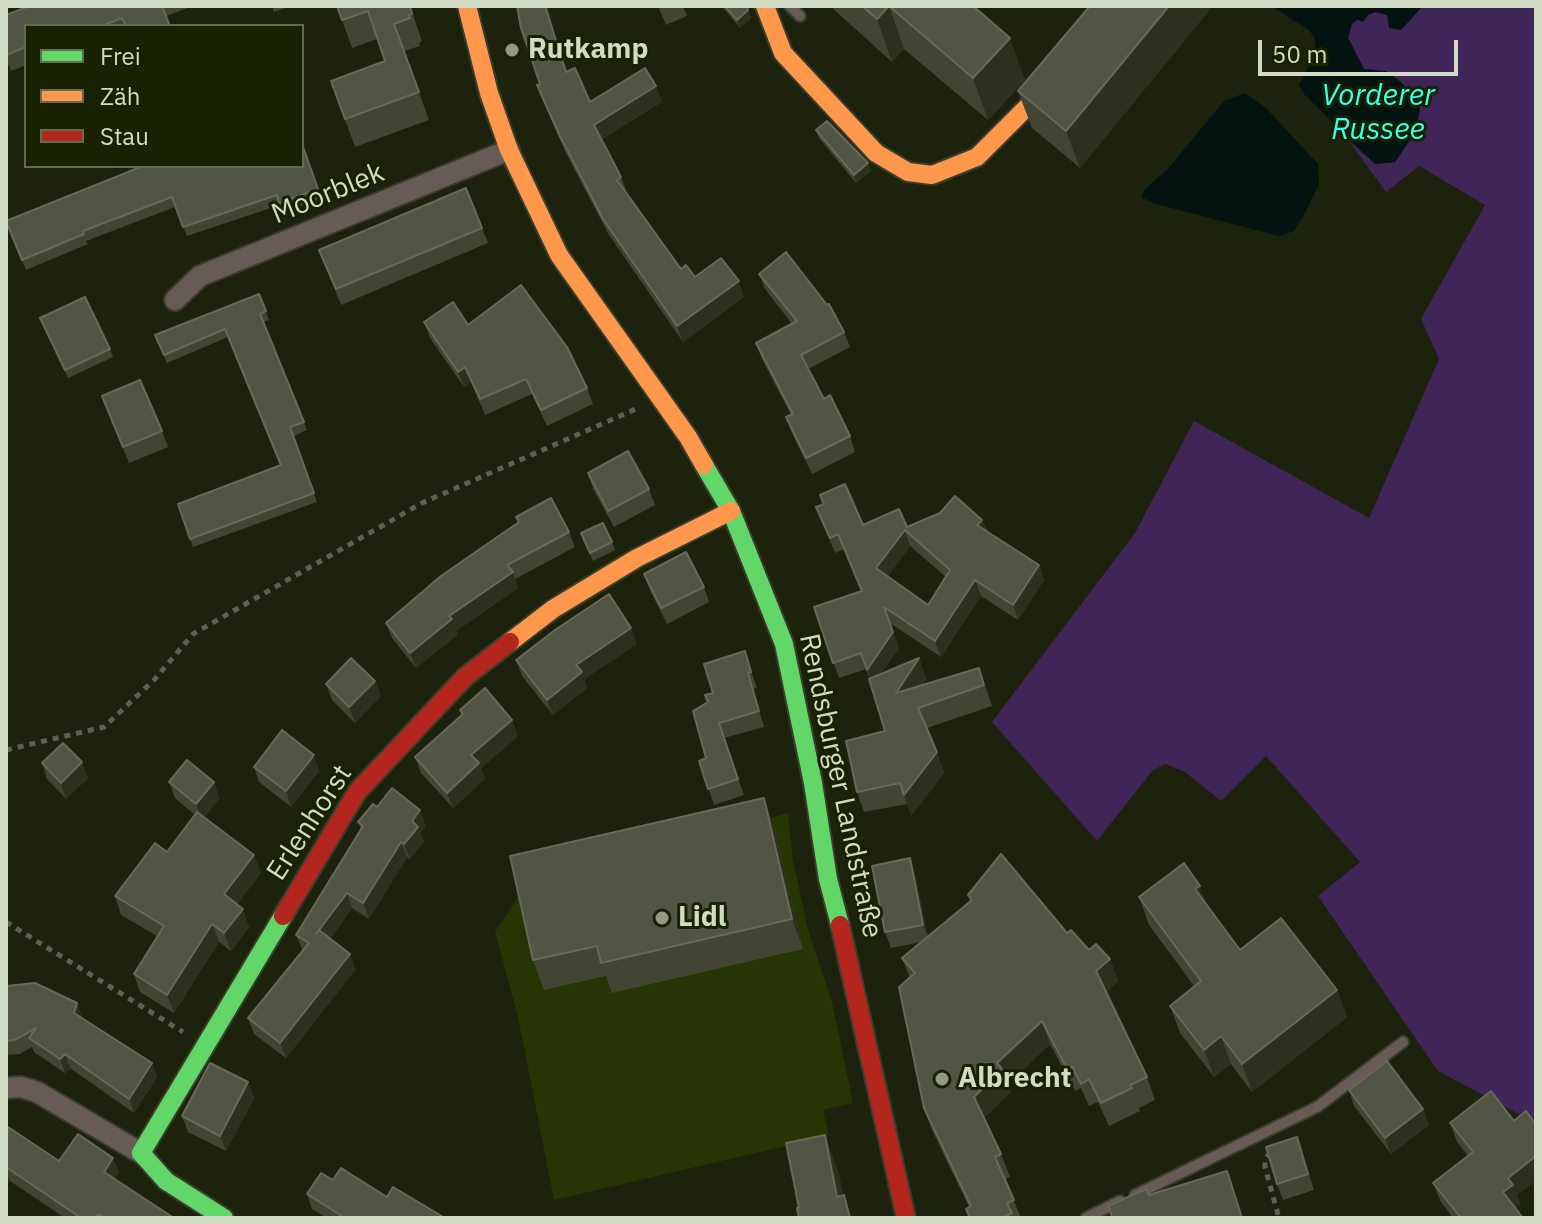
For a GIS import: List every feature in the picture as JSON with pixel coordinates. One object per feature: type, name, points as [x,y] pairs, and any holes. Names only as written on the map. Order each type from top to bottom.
[{"type":"street","name":"Rendsburger Landstraße","points":[[467,6],[489,93],[509,150],[559,255],[688,437],[731,511],[784,644],[813,783],[828,879],[906,1218]]},
{"type":"street","points":[[765,6],[783,53],[876,153],[908,172],[932,175],[977,157],[1036,98],[1054,63]]},
{"type":"street","name":"Moorblek","points":[[175,300],[200,276],[509,150]]},
{"type":"street","name":"Erlenhorst","points":[[141,1153],[357,792],[465,677],[553,609],[637,558],[731,511]]},
{"type":"street","points":[[6,1088],[21,1087],[37,1092],[141,1153],[166,1181],[224,1218]]},
{"type":"lane","points":[[790,6],[800,16]]},
{"type":"lane","points":[[1086,1218],[1317,1107],[1403,1042]]},
{"type":"path","points":[[6,750],[104,727],[154,680],[193,634],[422,503],[604,422]]},
{"type":"path","points":[[6,922],[204,1045]]},
{"type":"path","points":[[1271,1151],[1266,1154],[1265,1167],[1279,1218]]},
{"type":"shaded area","points":[[1423,6],[1536,6],[1536,1116],[1530,1120],[1438,1071],[1318,896],[1360,862],[1266,756],[1221,801],[1185,772],[1165,764],[1153,770],[1097,841],[992,722],[1135,533],[1194,421],[1369,518],[1439,359],[1421,319],[1485,205],[1419,166],[1386,192],[1348,140],[1375,164],[1395,162],[1416,131],[1364,69],[1348,38],[1351,24],[1369,14],[1387,15],[1400,30]]},
{"type":"shaded area","points":[[788,813],[793,860],[808,930],[832,1002],[853,1103],[823,1110],[829,1136],[554,1200],[518,1017],[495,932],[524,888]]},
{"type":"water","name":"Vorderer Russee","points":[[1271,6],[1423,6],[1401,30],[1389,28],[1387,15],[1376,12],[1369,14],[1363,22],[1357,19],[1348,38],[1364,69],[1386,71],[1421,102],[1416,131],[1395,162],[1375,164],[1304,94],[1299,85],[1316,53],[1315,39],[1309,30]]},
{"type":"water","points":[[1245,93],[1266,108],[1318,164],[1319,184],[1294,231],[1279,236],[1156,204],[1141,197],[1224,101]]},
{"type":"building","points":[[30,6],[162,6],[169,24],[125,24],[122,18],[107,24],[24,24],[24,48],[6,55],[6,15]]},
{"type":"building","points":[[337,6],[410,6],[410,18],[394,24],[419,92],[345,119],[331,81],[385,61],[368,11],[342,20]]},
{"type":"building","points":[[517,6],[545,6],[566,72],[575,68],[590,102],[645,68],[656,86],[594,125],[621,177],[617,180],[681,269],[686,265],[695,277],[721,258],[739,281],[677,326],[603,219],[560,136],[537,85],[540,84]]},
{"type":"building","points":[[725,6],[747,6],[748,10],[737,20]]},
{"type":"building","points":[[862,6],[889,6],[877,19]]},
{"type":"building","points":[[889,6],[973,6],[1010,38],[973,78]]},
{"type":"building","points":[[1090,6],[1169,6],[1066,131],[1018,91]]},
{"type":"building","points":[[827,121],[868,163],[854,175],[816,130]]},
{"type":"building","points":[[304,150],[318,189],[279,203],[277,195],[183,227],[172,197],[83,231],[84,234],[22,260],[6,221],[138,168],[304,168]]},
{"type":"building","points":[[466,188],[482,228],[336,289],[319,250]]},
{"type":"building","points":[[786,252],[829,304],[844,332],[801,355],[824,399],[830,395],[850,436],[806,458],[786,417],[793,414],[756,343],[797,321],[759,274]]},
{"type":"building","points":[[521,285],[567,347],[587,388],[541,410],[526,379],[480,399],[465,367],[458,372],[424,322],[453,302],[468,325]]},
{"type":"building","points":[[259,294],[266,311],[260,314],[304,422],[290,427],[314,493],[190,539],[178,504],[281,465],[225,329],[164,355],[155,335]]},
{"type":"building","points":[[85,297],[110,349],[65,370],[40,318]]},
{"type":"building","points":[[140,380],[162,431],[123,447],[102,396]]},
{"type":"building","points":[[628,451],[649,489],[608,511],[588,473]]},
{"type":"building","points":[[845,484],[863,525],[899,509],[907,527],[940,513],[955,496],[982,520],[977,525],[1039,565],[1013,605],[975,580],[935,641],[884,607],[893,632],[867,670],[861,653],[833,663],[814,607],[862,591],[838,534],[830,538],[816,507],[824,504],[820,495]],"holes":[[[905,530],[950,570],[928,605],[876,568]]]},
{"type":"building","points":[[551,498],[569,532],[507,565],[513,572],[449,616],[452,619],[410,653],[386,623],[441,576],[519,522],[516,517]]},
{"type":"building","points":[[603,523],[612,542],[590,553],[581,533]]},
{"type":"building","points":[[686,552],[704,587],[661,608],[644,574]]},
{"type":"building","points":[[609,594],[631,628],[576,665],[582,672],[547,700],[516,660]]},
{"type":"building","points":[[745,651],[759,711],[719,723],[738,779],[708,789],[699,761],[706,758],[693,711],[708,702],[705,695],[713,693],[704,664]]},
{"type":"building","points":[[351,658],[375,681],[349,707],[326,684]]},
{"type":"building","points":[[919,658],[896,693],[979,668],[984,685],[918,708],[937,752],[904,795],[900,783],[857,792],[846,741],[885,731],[869,679]]},
{"type":"building","points":[[485,688],[512,720],[471,755],[479,763],[447,793],[415,757],[463,714],[460,710]]},
{"type":"building","points":[[282,730],[314,755],[286,791],[254,767]]},
{"type":"building","points":[[63,743],[82,762],[61,783],[42,763]]},
{"type":"building","points":[[187,760],[214,782],[196,804],[169,782]]},
{"type":"building","points":[[392,788],[420,810],[412,821],[418,827],[404,844],[401,842],[363,903],[347,893],[319,930],[350,954],[280,1043],[248,1018],[309,943],[296,935],[363,826],[358,822],[373,804],[377,807]]},
{"type":"building","name":"Lidl","points":[[764,798],[792,919],[601,963],[597,946],[533,960],[510,856]]},
{"type":"building","points":[[197,812],[254,855],[224,894],[243,909],[224,933],[212,924],[167,995],[134,974],[164,926],[115,896],[155,843],[167,852]]},
{"type":"building","points":[[1001,854],[1067,933],[1071,930],[1089,950],[1096,944],[1110,959],[1096,971],[1147,1077],[1101,1103],[1089,1079],[1081,1084],[1072,1066],[1067,1069],[1042,1021],[997,1063],[1002,1069],[974,1097],[1001,1154],[995,1157],[1014,1200],[1007,1203],[1012,1213],[1004,1218],[970,1218],[966,1209],[971,1206],[924,1108],[899,987],[915,973],[902,958],[972,900],[968,895]]},
{"type":"building","points":[[910,858],[923,925],[885,932],[872,866]]},
{"type":"building","points":[[1184,863],[1200,886],[1195,889],[1240,950],[1281,918],[1337,990],[1242,1064],[1221,1036],[1204,1050],[1170,1006],[1201,981],[1139,897]]},
{"type":"building","points":[[35,983],[77,1003],[74,1013],[152,1063],[129,1099],[65,1054],[60,1059],[29,1038],[36,1028],[15,1040],[6,1041],[6,986]]},
{"type":"building","points":[[1387,1061],[1423,1109],[1385,1138],[1349,1090]]},
{"type":"building","points":[[210,1063],[248,1082],[220,1136],[182,1116]]},
{"type":"building","points":[[1491,1091],[1514,1121],[1526,1111],[1536,1124],[1536,1156],[1508,1178],[1513,1185],[1503,1192],[1523,1218],[1461,1218],[1433,1183],[1473,1152],[1450,1123]]},
{"type":"building","points":[[8,1127],[59,1161],[78,1134],[113,1158],[104,1172],[174,1218],[105,1218],[98,1214],[96,1218],[81,1218],[6,1167]]},
{"type":"building","points":[[825,1135],[837,1197],[844,1195],[850,1218],[799,1218],[786,1143]]},
{"type":"building","points":[[1297,1137],[1308,1174],[1277,1184],[1266,1147]]},
{"type":"building","points":[[341,1168],[387,1197],[393,1187],[445,1218],[345,1218],[307,1194],[321,1173],[333,1180]]},
{"type":"building","points":[[1227,1171],[1242,1218],[1107,1218],[1112,1216],[1108,1206],[1146,1189],[1149,1195]]},
{"type":"traffic: fast","points":[[704,465],[731,511],[784,644],[813,783],[828,879],[840,925]]},
{"type":"traffic: fast","points":[[224,1218],[166,1181],[141,1153],[283,916]]},
{"type":"traffic: slow","points":[[467,6],[489,93],[509,150],[559,255],[688,437],[704,465]]},
{"type":"traffic: slow","points":[[765,6],[783,53],[876,153],[908,172],[932,175],[977,157],[1036,98],[1048,76]]},
{"type":"traffic: slow","points":[[510,642],[553,609],[637,558],[731,511]]},
{"type":"traffic: jam","points":[[283,916],[357,792],[465,677],[510,642]]},
{"type":"traffic: jam","points":[[840,925],[906,1218]]},
{"type":"place","name":"Rutkamp","points":[[512,50]]},
{"type":"place","name":"Lidl","points":[[662,918]]},
{"type":"place","name":"Albrecht","points":[[942,1079]]}]
